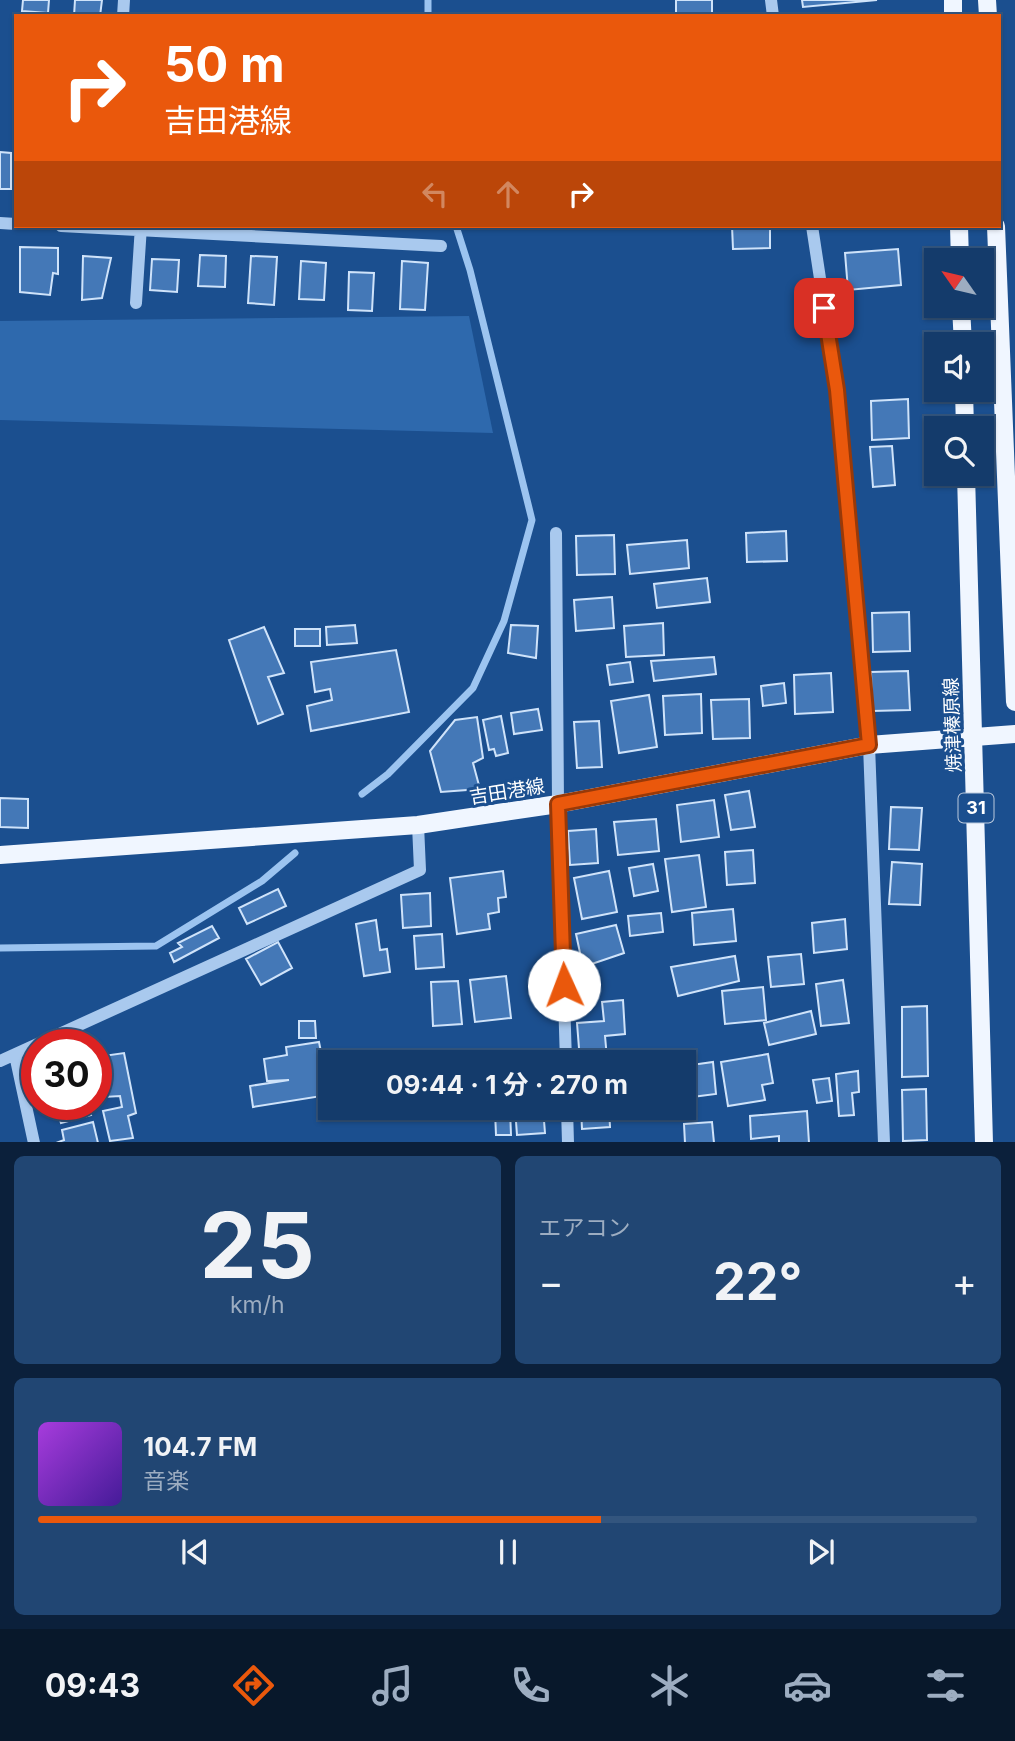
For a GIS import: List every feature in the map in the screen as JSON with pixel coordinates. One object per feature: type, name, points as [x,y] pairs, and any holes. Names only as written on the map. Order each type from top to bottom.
[{"type":"main road","points":[[959,228],[960,248]]},
{"type":"main road","points":[[996,228],[1015,702]]},
{"type":"main road","name":"焼津榛原線","points":[[966,486],[984,1142]]},
{"type":"main road","name":"吉田港線","points":[[0,855],[418,825],[558,804],[869,745],[1015,734]]},
{"type":"street","points":[[136,303],[141,228],[442,246]]},
{"type":"street","points":[[812,228],[837,390],[869,745],[884,1142]]},
{"type":"street","points":[[556,533],[558,804],[566,1050]]},
{"type":"street","points":[[0,1061],[420,870],[418,825]]},
{"type":"street","points":[[15,1055],[34,1142]]},
{"type":"street","points":[[567,1120],[568,1142]]},
{"type":"shaded area","points":[[469,316],[493,433],[0,420],[0,321]]},
{"type":"building","points":[[23,0],[49,0],[48,13],[22,11]]},
{"type":"building","points":[[75,0],[102,0],[100,14],[74,14]]},
{"type":"building","points":[[676,0],[712,0],[712,14],[676,14]]},
{"type":"building","points":[[802,0],[877,0],[803,7]]},
{"type":"building","points":[[0,152],[11,153],[11,189],[0,189]]},
{"type":"building","points":[[732,228],[770,228],[770,248],[733,249]]},
{"type":"building","points":[[20,247],[58,248],[58,274],[53,273],[50,295],[20,292]]},
{"type":"building","points":[[898,249],[901,285],[848,290],[845,253]]},
{"type":"building","points":[[200,255],[226,256],[225,287],[198,286]]},
{"type":"building","points":[[83,256],[111,258],[102,298],[82,300]]},
{"type":"building","points":[[251,256],[277,257],[274,305],[248,303]]},
{"type":"building","points":[[152,259],[179,260],[177,292],[150,290]]},
{"type":"building","points":[[301,261],[326,263],[324,300],[299,299]]},
{"type":"building","points":[[402,261],[428,263],[425,310],[400,309]]},
{"type":"building","points":[[349,272],[374,273],[372,311],[348,310]]},
{"type":"building","points":[[908,399],[909,438],[872,440],[871,401]]},
{"type":"building","points":[[892,446],[895,485],[873,487],[870,447]]},
{"type":"building","points":[[786,531],[787,561],[747,562],[746,533]]},
{"type":"building","points":[[614,535],[615,574],[577,575],[576,536]]},
{"type":"building","points":[[687,540],[689,568],[630,574],[627,545]]},
{"type":"building","points":[[707,578],[710,602],[657,608],[654,584]]},
{"type":"building","points":[[612,597],[614,628],[576,631],[574,600]]},
{"type":"building","points":[[909,612],[910,651],[873,652],[872,613]]},
{"type":"building","points":[[663,623],[664,655],[626,657],[624,626]]},
{"type":"building","points":[[355,625],[357,643],[327,645],[326,627]]},
{"type":"building","points":[[511,625],[538,626],[536,658],[508,653]]},
{"type":"building","points":[[264,627],[284,673],[268,677],[283,714],[258,724],[229,640]]},
{"type":"building","points":[[295,629],[320,629],[320,646],[295,646]]},
{"type":"building","points":[[396,650],[409,712],[311,731],[307,706],[332,700],[330,689],[315,692],[311,662]]},
{"type":"building","points":[[714,657],[716,674],[654,681],[651,661]]},
{"type":"building","points":[[630,662],[633,682],[610,685],[607,665]]},
{"type":"building","points":[[908,671],[910,710],[872,711],[871,672]]},
{"type":"building","points":[[831,673],[833,712],[795,714],[794,675]]},
{"type":"building","points":[[784,683],[786,703],[763,706],[761,686]]},
{"type":"building","points":[[701,694],[702,733],[665,735],[663,696]]},
{"type":"building","points":[[649,695],[657,747],[619,753],[611,701]]},
{"type":"building","points":[[749,699],[750,738],[713,739],[711,700]]},
{"type":"building","points":[[538,709],[542,730],[514,734],[511,713]]},
{"type":"building","points":[[501,716],[508,753],[496,756],[494,749],[489,750],[483,720]]},
{"type":"building","points":[[477,717],[483,758],[473,763],[480,789],[441,792],[430,751],[455,720]]},
{"type":"building","points":[[599,721],[602,767],[577,768],[574,722]]},
{"type":"building","points":[[749,791],[755,827],[731,830],[725,795]]},
{"type":"building","points":[[0,798],[28,799],[28,828],[0,827]]},
{"type":"building","points":[[714,800],[719,837],[681,842],[677,805]]},
{"type":"building","points":[[891,807],[922,808],[919,850],[889,849]]},
{"type":"building","points":[[656,819],[659,851],[618,855],[614,822]]},
{"type":"building","points":[[596,829],[598,863],[570,865],[568,831]]},
{"type":"building","points":[[753,850],[755,883],[727,885],[725,852]]},
{"type":"building","points":[[699,855],[706,907],[672,912],[665,859]]},
{"type":"building","points":[[892,862],[922,864],[920,905],[889,904]]},
{"type":"building","points":[[653,864],[658,891],[634,896],[629,868]]},
{"type":"building","points":[[503,871],[506,897],[498,898],[499,912],[488,914],[490,929],[457,934],[450,878]]},
{"type":"building","points":[[609,871],[617,912],[582,919],[574,878]]},
{"type":"building","points":[[278,889],[286,906],[247,924],[239,908]]},
{"type":"building","points":[[430,893],[431,926],[403,928],[401,895]]},
{"type":"building","points":[[733,909],[736,941],[694,945],[692,913]]},
{"type":"building","points":[[661,913],[663,932],[630,936],[628,916]]},
{"type":"building","points":[[845,919],[847,949],[814,953],[812,923]]},
{"type":"building","points":[[376,920],[380,950],[387,949],[390,972],[364,976],[356,924]]},
{"type":"building","points":[[616,925],[624,953],[583,967],[576,934]]},
{"type":"building","points":[[212,926],[219,938],[174,962],[170,953],[182,947],[178,943]]},
{"type":"building","points":[[442,934],[444,967],[416,969],[414,936]]},
{"type":"building","points":[[278,942],[292,968],[261,985],[246,959]]},
{"type":"building","points":[[801,954],[804,984],[771,987],[768,957]]},
{"type":"building","points":[[735,956],[739,981],[678,996],[671,967]]},
{"type":"building","points":[[506,976],[511,1018],[475,1022],[470,980]]},
{"type":"building","points":[[843,980],[849,1023],[821,1026],[816,984]]},
{"type":"building","points":[[458,981],[462,1024],[433,1026],[431,982]]},
{"type":"building","points":[[763,987],[766,1020],[725,1024],[722,991]]},
{"type":"building","points":[[623,1000],[625,1034],[605,1036],[606,1050],[579,1050],[577,1023],[604,1021],[602,1002]]},
{"type":"building","points":[[927,1006],[928,1076],[902,1077],[902,1007]]},
{"type":"building","points":[[811,1011],[816,1034],[769,1045],[764,1023]]},
{"type":"building","points":[[299,1021],[315,1021],[316,1038],[299,1038]]},
{"type":"building","points":[[319,1042],[318,1097],[253,1107],[250,1086],[289,1080],[267,1081],[264,1059],[287,1055],[286,1047]]},
{"type":"building","points":[[124,1053],[136,1113],[128,1116],[133,1138],[110,1141],[105,1120],[112,1120],[112,1109],[122,1107],[120,1096],[112,1096],[112,1055]]},
{"type":"building","points":[[768,1054],[773,1083],[762,1085],[765,1100],[728,1106],[721,1062]]},
{"type":"building","points":[[713,1062],[716,1094],[696,1096],[696,1064]]},
{"type":"building","points":[[858,1071],[859,1092],[852,1093],[854,1115],[839,1116],[836,1074]]},
{"type":"building","points":[[829,1078],[832,1101],[817,1103],[813,1080]]},
{"type":"building","points":[[926,1089],[927,1140],[903,1141],[902,1090]]},
{"type":"building","points":[[807,1111],[809,1142],[779,1142],[779,1136],[751,1139],[750,1116]]},
{"type":"building","points":[[495,1120],[510,1120],[511,1135],[496,1135]]},
{"type":"building","points":[[516,1120],[544,1120],[545,1133],[517,1135]]},
{"type":"building","points":[[582,1120],[610,1120],[610,1127],[582,1129]]},
{"type":"building","points":[[93,1122],[98,1142],[59,1142],[64,1140],[62,1130]]},
{"type":"building","points":[[712,1122],[714,1142],[685,1142],[684,1124]]},
{"type":"waterway","points":[[428,0],[428,14]]},
{"type":"waterway","points":[[362,794],[388,774],[473,688],[504,621],[532,520],[470,270],[457,228]]},
{"type":"waterway","points":[[0,948],[156,946],[262,881],[295,853]]},
{"type":"route","points":[[564,985],[558,804],[869,745],[837,390],[824,308]]}]
